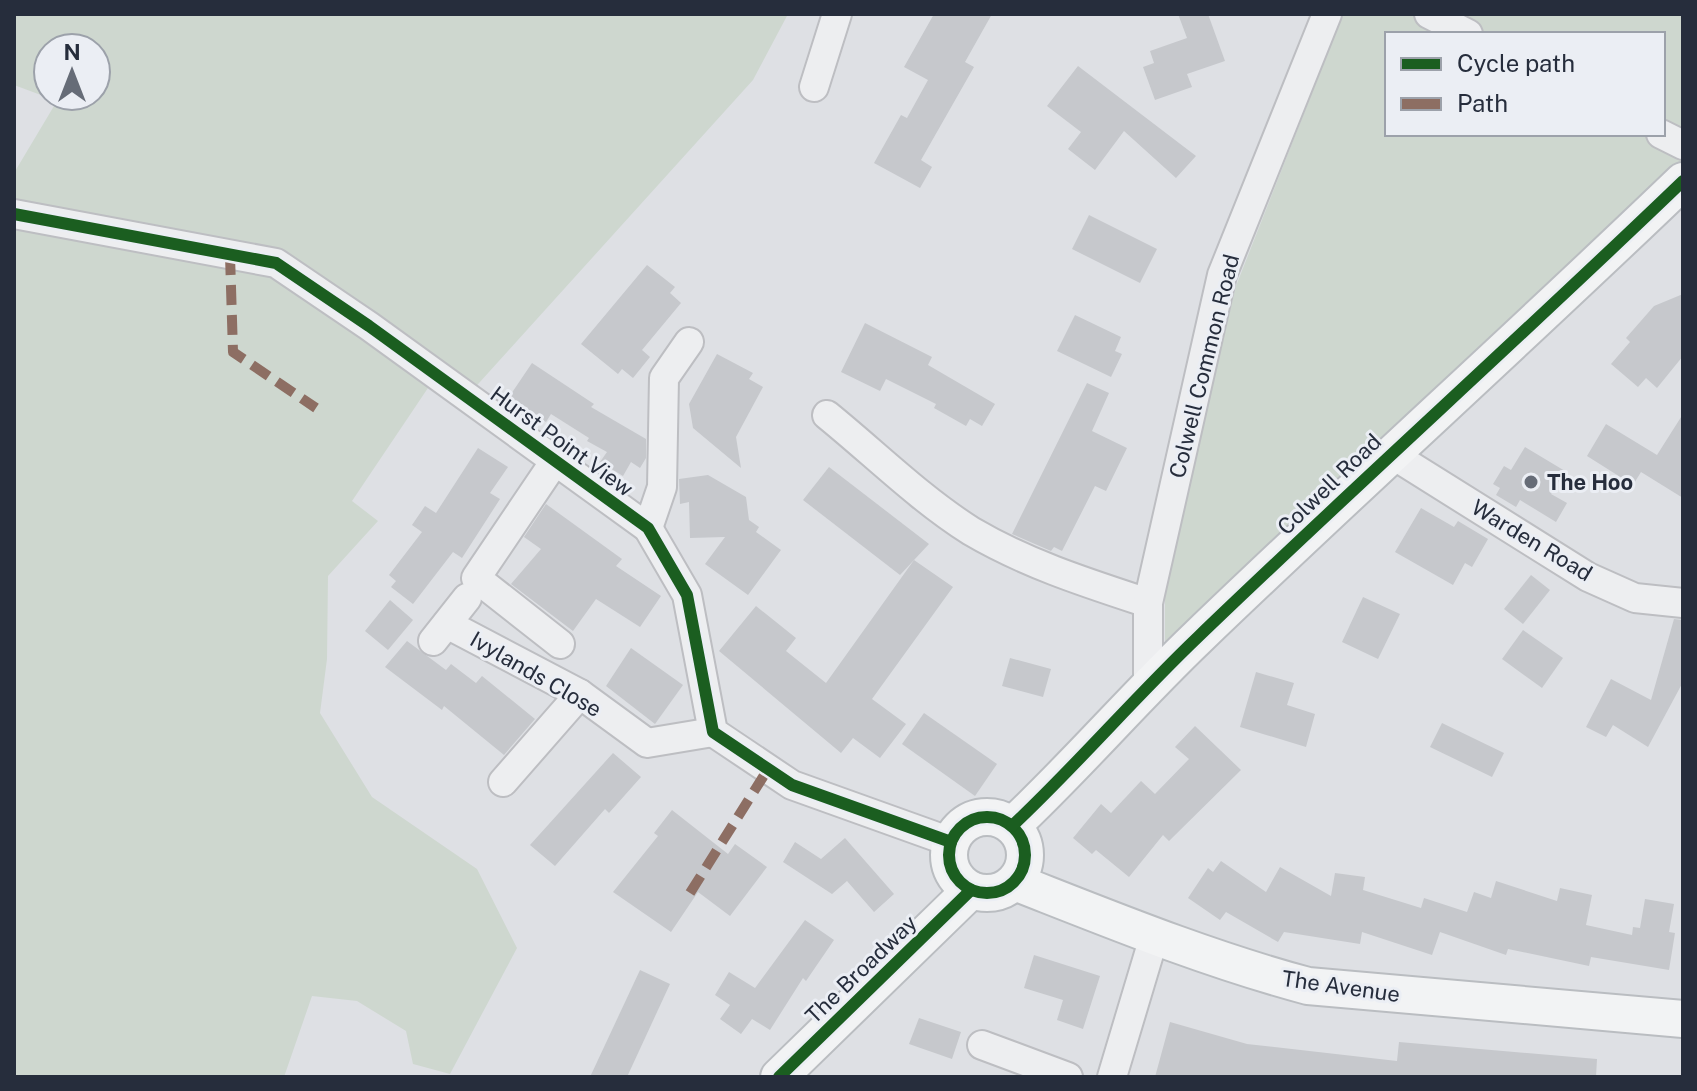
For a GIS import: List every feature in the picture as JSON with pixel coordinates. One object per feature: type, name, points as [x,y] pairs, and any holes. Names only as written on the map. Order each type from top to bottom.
[{"type":"main road","name":"Colwell Road","points":[[1012,826],[1055,786],[1148,685],[1390,453],[1524,335],[1683,181]]},
{"type":"main road","points":[[986,817],[1012,826],[1020,837],[1025,854],[1023,867],[1015,882],[991,893],[971,890],[952,872],[951,842],[967,822],[986,817]]},
{"type":"main road","name":"The Avenue","points":[[1015,882],[1154,937],[1251,971],[1308,986],[1683,1019]]},
{"type":"main road","name":"The Broadway","points":[[779,1077],[971,890]]},
{"type":"street","points":[[814,87],[837,14]]},
{"type":"street","name":"Colwell Common Road","points":[[1148,685],[1148,603],[1222,275],[1327,14]]},
{"type":"street","points":[[1429,14],[1464,32]]},
{"type":"street","points":[[1665,136],[1683,145]]},
{"type":"street","name":"Hurst Point View","points":[[14,214],[276,263],[369,326],[648,528],[687,595],[713,732]]},
{"type":"street","points":[[648,528],[662,487],[664,378],[689,342]]},
{"type":"street","points":[[827,415],[915,491],[972,531],[1044,569],[1148,603]]},
{"type":"street","name":"Warden Road","points":[[1390,453],[1588,577],[1635,598],[1683,603]]},
{"type":"street","points":[[555,461],[476,578],[560,644]]},
{"type":"street","name":"Ivylands Close","points":[[467,598],[440,632],[580,694],[647,743],[713,732]]},
{"type":"street","points":[[503,782],[580,694]]},
{"type":"street","points":[[713,732],[792,785],[951,842]]},
{"type":"street","points":[[1112,1077],[1154,937]]},
{"type":"street","points":[[982,1045],[1068,1077]]},
{"type":"shaded area","points":[[14,14],[788,14],[753,80],[470,393],[279,257],[14,208],[14,173],[50,112],[112,112],[112,32],[32,32],[32,92],[14,85]]},
{"type":"shaded area","points":[[1343,14],[1683,14],[1683,166],[1165,644],[1165,586],[1236,286]]},
{"type":"shaded area","points":[[14,221],[273,270],[432,382],[352,501],[378,521],[328,576],[327,659],[320,713],[372,797],[477,869],[517,948],[450,1074],[413,1064],[406,1031],[357,1001],[312,996],[284,1077],[14,1077]]},
{"type":"building","points":[[934,14],[992,14],[965,62],[974,67],[921,160],[932,167],[920,188],[874,163],[901,115],[907,118],[928,80],[904,67]]},
{"type":"building","points":[[1178,14],[1208,14],[1225,61],[1187,74],[1192,87],[1155,100],[1143,67],[1154,63],[1150,51],[1187,38]]},
{"type":"building","points":[[1078,66],[1196,156],[1176,178],[1124,131],[1095,170],[1068,149],[1081,132],[1047,106]]},
{"type":"building","points":[[1089,215],[1157,249],[1140,283],[1072,249]]},
{"type":"building","points":[[647,265],[675,287],[670,293],[681,303],[642,350],[650,357],[633,378],[622,369],[618,374],[581,344]]},
{"type":"building","points":[[1683,294],[1683,356],[1657,388],[1646,378],[1638,387],[1611,364],[1630,342],[1626,338],[1654,306]]},
{"type":"building","points":[[1075,315],[1121,337],[1115,351],[1122,354],[1111,377],[1057,351]]},
{"type":"building","points":[[865,323],[932,357],[928,365],[995,404],[982,426],[970,419],[966,426],[934,408],[936,404],[886,379],[880,391],[841,372]]},
{"type":"building","points":[[717,354],[753,373],[749,379],[763,387],[736,437],[741,468],[693,428],[689,404]]},
{"type":"building","points":[[532,363],[594,404],[591,407],[646,439],[646,458],[640,468],[631,462],[623,476],[600,462],[607,452],[587,441],[589,438],[551,414],[546,422],[509,397]]},
{"type":"building","points":[[1087,383],[1109,393],[1092,431],[1127,448],[1106,491],[1095,486],[1062,551],[1054,547],[1051,551],[1012,534]]},
{"type":"building","points":[[1683,414],[1683,498],[1641,472],[1633,485],[1587,456],[1606,424],[1657,455]]},
{"type":"building","name":"The Hoo","points":[[1525,447],[1565,471],[1551,494],[1567,503],[1556,522],[1520,500],[1516,507],[1496,495],[1500,488],[1493,484],[1504,466],[1511,470]]},
{"type":"building","points":[[478,448],[508,467],[490,493],[500,499],[462,558],[453,552],[413,604],[391,587],[396,581],[389,575],[422,532],[412,525],[425,506],[436,513]]},
{"type":"building","points":[[829,467],[929,544],[900,575],[803,500]]},
{"type":"building","points":[[708,475],[746,497],[749,520],[759,527],[756,532],[781,550],[748,595],[705,564],[725,537],[690,538],[689,502],[680,504],[679,479]]},
{"type":"building","points":[[546,504],[622,559],[616,566],[661,596],[640,627],[596,599],[573,631],[511,584],[541,549],[524,537]]},
{"type":"building","points":[[1421,508],[1454,527],[1458,521],[1488,539],[1472,567],[1465,563],[1453,585],[1395,552]]},
{"type":"building","points":[[914,560],[953,587],[872,699],[906,724],[880,758],[853,738],[841,753],[719,651],[756,606],[796,638],[786,651],[826,683]]},
{"type":"building","points":[[1531,575],[1550,590],[1523,624],[1504,609]]},
{"type":"building","points":[[1363,597],[1400,614],[1378,659],[1342,642]]},
{"type":"building","points":[[390,600],[413,620],[388,650],[365,631]]},
{"type":"building","points":[[1674,619],[1683,620],[1683,682],[1648,747],[1613,725],[1606,737],[1586,727],[1611,679],[1651,700]]},
{"type":"building","points":[[1523,630],[1563,658],[1542,688],[1502,659]]},
{"type":"building","points":[[407,641],[446,670],[451,664],[476,683],[482,676],[535,719],[504,755],[444,706],[442,710],[385,667]]},
{"type":"building","points":[[631,648],[683,685],[655,724],[606,686]]},
{"type":"building","points":[[1010,658],[1051,669],[1043,697],[1002,686]]},
{"type":"building","points":[[1256,672],[1294,683],[1287,705],[1315,714],[1306,747],[1240,727]]},
{"type":"building","points":[[924,713],[997,764],[975,796],[902,744]]},
{"type":"building","points":[[1442,723],[1504,753],[1492,777],[1430,747]]},
{"type":"building","points":[[1195,726],[1241,770],[1169,841],[1163,835],[1129,877],[1096,850],[1092,854],[1073,838],[1101,804],[1111,813],[1141,781],[1155,794],[1189,759],[1175,747]]},
{"type":"building","points":[[613,753],[641,777],[609,813],[605,809],[555,866],[530,845]]},
{"type":"building","points":[[672,810],[728,854],[735,844],[767,867],[730,916],[698,892],[671,932],[613,892],[658,836],[654,833]]},
{"type":"building","points":[[845,838],[894,894],[874,912],[847,881],[832,894],[783,862],[795,842],[821,859]]},
{"type":"building","points":[[1221,861],[1266,892],[1280,867],[1331,896],[1335,873],[1365,877],[1363,890],[1421,908],[1424,898],[1467,912],[1474,892],[1491,898],[1496,881],[1557,901],[1560,888],[1592,895],[1586,925],[1632,935],[1633,927],[1640,928],[1645,899],[1674,904],[1669,932],[1675,933],[1669,970],[1591,957],[1589,966],[1508,949],[1506,955],[1440,932],[1432,955],[1362,932],[1360,944],[1284,932],[1278,942],[1226,912],[1220,920],[1188,898],[1208,868],[1213,872]]},
{"type":"building","points":[[805,920],[834,940],[806,981],[803,978],[770,1030],[752,1019],[741,1034],[720,1019],[730,1005],[715,995],[729,972],[755,988]]},
{"type":"building","points":[[1034,955],[1100,976],[1083,1029],[1057,1020],[1063,1000],[1024,988]]},
{"type":"building","points":[[640,970],[670,984],[627,1077],[590,1077]]},
{"type":"building","points":[[919,1018],[961,1032],[952,1059],[909,1044]]},
{"type":"building","points":[[1170,1022],[1247,1044],[1397,1061],[1399,1042],[1597,1059],[1596,1077],[1155,1077]]},
{"type":"marked path","points":[[230,255],[233,352],[316,408]]},
{"type":"marked path","points":[[690,893],[768,769]]},
{"type":"cycle path","points":[[1012,826],[1198,637],[1683,181]]},
{"type":"cycle path","points":[[14,214],[276,263],[369,326],[648,528],[687,595],[713,732],[792,785],[951,842]]},
{"type":"cycle path","points":[[987,817],[1002,820],[1014,828],[1022,840],[1025,855],[1022,870],[1014,882],[1002,890],[987,893],[972,890],[960,882],[952,870],[949,855],[952,840],[960,828],[972,820],[987,817]]},
{"type":"cycle path","points":[[779,1077],[971,890]]},
{"type":"place","name":"The Hoo","points":[[1531,482]]}]
